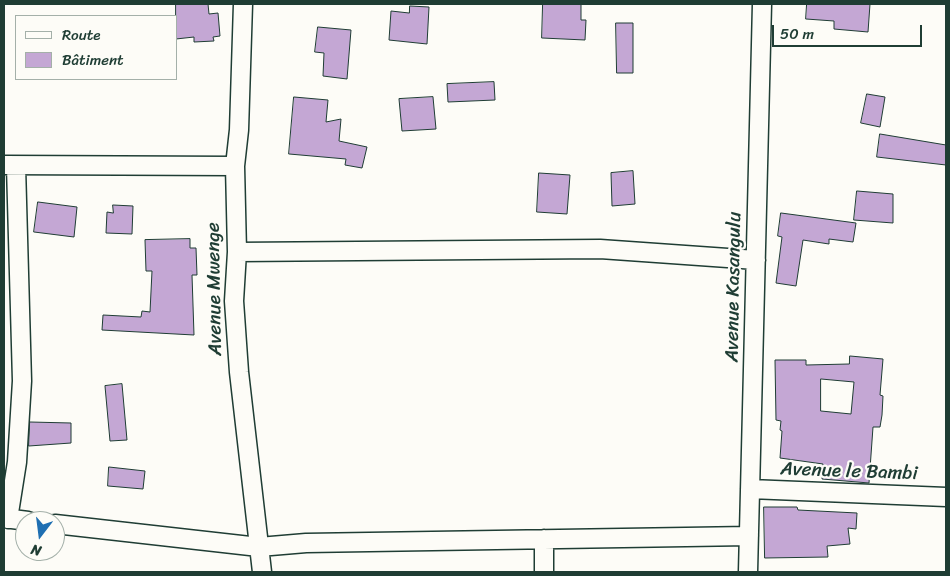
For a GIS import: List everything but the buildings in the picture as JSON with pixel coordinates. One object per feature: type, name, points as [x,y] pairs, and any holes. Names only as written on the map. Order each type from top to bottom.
[{"type":"street","name":"Avenue Mwenge","points":[[243,4],[240,112],[235,166],[237,252],[234,301],[238,372],[262,572]]},
{"type":"street","name":"Avenue Kasangulu","points":[[748,572],[762,4]]},
{"type":"street","points":[[6,519],[16,462],[22,381],[10,165],[235,166]]},
{"type":"street","points":[[237,252],[600,249],[756,260]]},
{"type":"street","name":"Avenue le Bambi","points":[[750,489],[946,497]]},
{"type":"street","points":[[65,525],[260,546],[316,543],[749,536]]},
{"type":"street","points":[[544,539],[544,572]]}]
